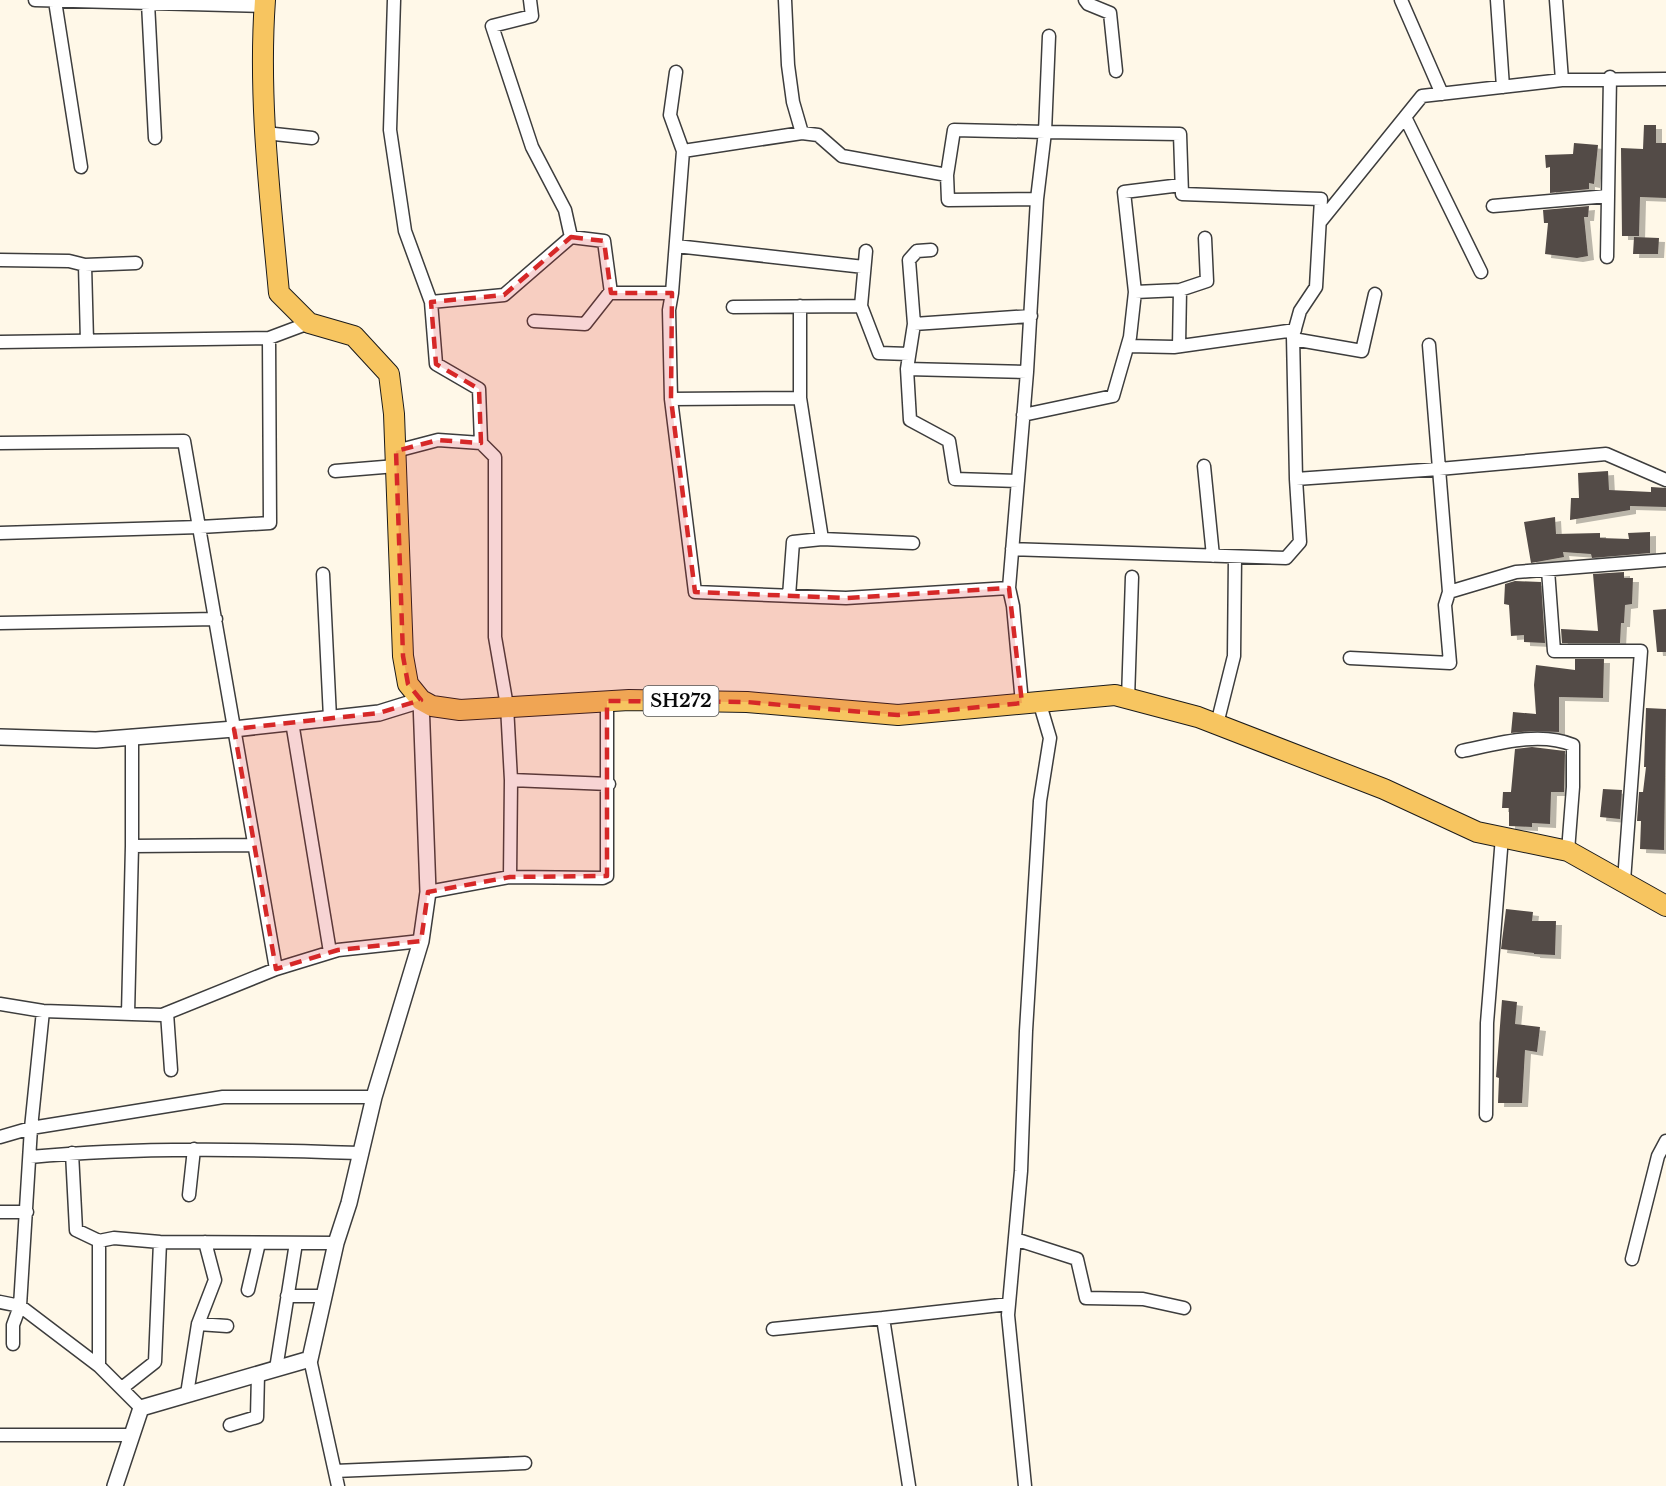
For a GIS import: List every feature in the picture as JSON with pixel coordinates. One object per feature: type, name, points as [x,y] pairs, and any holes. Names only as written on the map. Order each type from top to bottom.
[{"type":"main road","points":[[265,3],[261,53],[265,133],[279,293],[309,323],[354,336],[389,374],[396,459],[403,656],[408,684],[421,700]]},
{"type":"main road","name":"SH272","points":[[421,700],[432,706],[460,710],[629,700],[747,702],[898,715],[1115,696],[1217,724],[1384,789],[1478,832],[1568,851],[1666,906]]},
{"type":"street","points":[[35,0],[265,3]]},
{"type":"street","points":[[394,0],[390,130],[405,231],[431,302],[436,364],[479,389],[481,442],[495,458],[495,638],[507,706],[511,780],[510,877]]},
{"type":"street","points":[[530,0],[532,16],[492,26],[532,147],[566,210],[571,237]]},
{"type":"street","points":[[785,0],[788,65],[793,102],[802,133]]},
{"type":"street","points":[[1085,0],[1088,4],[1110,13],[1116,71]]},
{"type":"street","points":[[1401,0],[1442,94]]},
{"type":"street","points":[[1497,0],[1503,87]]},
{"type":"street","points":[[1556,0],[1562,81]]},
{"type":"street","points":[[55,1],[81,167]]},
{"type":"street","points":[[148,3],[155,138]]},
{"type":"street","points":[[1025,1486],[1008,1315],[1021,1171],[1026,1031],[1040,801],[1050,738],[1030,702],[1009,588],[1027,372],[1037,199],[1045,132],[1049,36]]},
{"type":"street","points":[[676,72],[670,114],[683,151],[669,310],[671,399],[695,592],[846,598],[1009,588]]},
{"type":"street","points":[[1607,257],[1610,78]]},
{"type":"street","points":[[1321,221],[1422,96],[1562,81],[1610,78],[1666,79]]},
{"type":"street","points":[[1405,117],[1481,272]]},
{"type":"street","points":[[1012,549],[1286,558],[1300,542],[1296,479],[1294,334],[1300,311],[1316,287],[1321,199],[1182,194],[1179,134],[954,130],[947,175],[948,200],[1037,199]]},
{"type":"street","points":[[265,133],[312,138]]},
{"type":"street","points":[[683,151],[802,133],[818,135],[842,156],[947,175]]},
{"type":"street","points":[[1023,415],[1113,396],[1128,346],[1135,292],[1124,192],[1181,185]]},
{"type":"street","points":[[1494,206],[1608,196]]},
{"type":"street","points":[[431,302],[504,295],[571,237],[604,241],[611,291],[585,324],[534,321]]},
{"type":"street","points":[[1135,292],[1180,290],[1207,280],[1205,238]]},
{"type":"street","points":[[676,246],[864,267]]},
{"type":"street","points":[[931,250],[917,251],[909,260],[914,324],[907,369],[910,420],[949,441],[955,479],[1018,481]]},
{"type":"street","points":[[866,251],[861,306],[879,353],[909,354]]},
{"type":"street","points":[[0,260],[69,261],[85,265],[136,263]]},
{"type":"street","points":[[85,265],[87,341]]},
{"type":"street","points":[[1179,346],[1180,290]]},
{"type":"street","points":[[611,291],[611,293],[672,293]]},
{"type":"street","points":[[1128,346],[1179,346],[1294,334],[1362,351],[1375,294]]},
{"type":"street","points":[[800,306],[800,398],[822,539]]},
{"type":"street","points":[[733,307],[861,306]]},
{"type":"street","points":[[914,324],[1030,316]]},
{"type":"street","points":[[0,342],[269,338],[309,323]]},
{"type":"street","points":[[0,533],[270,523],[269,338]]},
{"type":"street","points":[[1350,658],[1450,663],[1445,605],[1449,592],[1429,345]]},
{"type":"street","points":[[907,369],[1027,372]]},
{"type":"street","points":[[671,399],[800,398]]},
{"type":"street","points":[[335,471],[396,459],[438,440],[481,442]]},
{"type":"street","points":[[0,443],[184,441],[276,969]]},
{"type":"street","points":[[1296,479],[1606,454],[1666,480]]},
{"type":"street","points":[[1204,466],[1213,556]]},
{"type":"street","points":[[789,596],[793,542],[822,539],[913,543]]},
{"type":"street","points":[[1217,724],[1234,656],[1235,557]]},
{"type":"street","points":[[1449,592],[1516,573],[1666,560]]},
{"type":"street","points":[[1548,570],[1554,651],[1641,651],[1624,881]]},
{"type":"street","points":[[323,574],[330,718]]},
{"type":"street","points":[[1128,699],[1132,577]]},
{"type":"street","points":[[0,623],[216,619]]},
{"type":"street","points":[[0,737],[96,740],[234,729],[379,713],[421,700],[428,892],[421,941],[375,1097],[349,1203],[336,1243],[310,1359],[338,1486]]},
{"type":"street","points":[[428,892],[510,877],[603,878],[608,876],[607,701]]},
{"type":"street","points":[[292,722],[330,952]]},
{"type":"street","points":[[128,1014],[132,736]]},
{"type":"street","points":[[1462,751],[1504,742],[1528,740],[1564,742],[1573,745],[1573,787],[1568,851]]},
{"type":"street","points":[[511,780],[609,784]]},
{"type":"street","points":[[1486,1115],[1487,1023],[1502,837]]},
{"type":"street","points":[[132,846],[254,845]]},
{"type":"street","points":[[0,1004],[43,1011],[162,1015],[276,969],[330,952],[421,941]]},
{"type":"street","points":[[13,1344],[13,1325],[20,1306],[31,1128],[43,1011]]},
{"type":"street","points":[[167,1013],[171,1070]]},
{"type":"street","points":[[0,1137],[31,1128],[223,1097],[375,1097]]},
{"type":"street","points":[[1632,1259],[1658,1156],[1666,1141]]},
{"type":"street","points":[[30,1157],[72,1153],[194,1149],[360,1153]]},
{"type":"street","points":[[189,1195],[194,1149]]},
{"type":"street","points":[[72,1153],[75,1230],[99,1241],[114,1238],[160,1242],[336,1243]]},
{"type":"street","points":[[0,1212],[27,1212]]},
{"type":"street","points":[[1015,1239],[1077,1259],[1086,1298],[1143,1299],[1184,1308]]},
{"type":"street","points":[[99,1241],[99,1366]]},
{"type":"street","points":[[122,1388],[155,1362],[160,1242]]},
{"type":"street","points":[[187,1394],[198,1324],[215,1280],[205,1242]]},
{"type":"street","points":[[248,1290],[259,1243]]},
{"type":"street","points":[[276,1369],[296,1243]]},
{"type":"street","points":[[287,1296],[324,1296]]},
{"type":"street","points":[[0,1302],[20,1306],[99,1366],[141,1408]]},
{"type":"street","points":[[772,1329],[1009,1304]]},
{"type":"street","points":[[883,1318],[909,1486]]},
{"type":"street","points":[[198,1324],[227,1326]]},
{"type":"street","points":[[141,1408],[310,1359]]},
{"type":"street","points":[[230,1425],[257,1417],[258,1374]]},
{"type":"street","points":[[115,1486],[141,1408]]},
{"type":"street","points":[[0,1435],[132,1435]]},
{"type":"street","points":[[335,1472],[525,1463]]},
{"type":"highlighted area","points":[[571,237],[604,241],[611,293],[672,293],[671,399],[695,592],[846,598],[1009,588],[1022,703],[898,715],[747,702],[607,701],[607,876],[510,877],[428,892],[421,941],[338,950],[276,969],[234,729],[379,713],[421,700],[408,684],[403,656],[396,451],[438,440],[481,443],[479,389],[436,364],[431,302],[504,295]]},
{"type":"building","points":[[1644,125],[1656,125],[1656,143],[1666,143],[1666,198],[1640,197],[1639,236],[1622,236],[1621,148],[1643,149]]},
{"type":"building","points":[[1574,143],[1598,145],[1594,184],[1589,183],[1589,189],[1550,193],[1550,167],[1546,168],[1545,155],[1573,154]]},
{"type":"building","points":[[1589,206],[1588,217],[1584,217],[1588,256],[1577,258],[1545,254],[1548,223],[1544,223],[1543,210]]},
{"type":"building","points":[[1634,237],[1659,238],[1658,254],[1633,254]]},
{"type":"building","points":[[1608,471],[1609,490],[1651,492],[1651,487],[1666,488],[1666,507],[1630,506],[1630,510],[1570,520],[1571,498],[1579,498],[1578,473]]},
{"type":"building","points":[[1555,517],[1556,534],[1600,533],[1600,538],[1629,539],[1628,533],[1650,532],[1650,553],[1592,558],[1591,554],[1563,552],[1564,557],[1531,563],[1524,522]]},
{"type":"building","points":[[1624,572],[1624,578],[1633,578],[1632,604],[1625,605],[1620,643],[1562,643],[1561,629],[1598,631],[1593,574]]},
{"type":"building","points":[[1515,581],[1541,582],[1545,643],[1524,642],[1524,635],[1511,636],[1509,605],[1504,604],[1505,584]]},
{"type":"building","points":[[1666,609],[1666,652],[1657,652],[1653,610]]},
{"type":"building","points":[[1575,659],[1604,659],[1603,698],[1559,697],[1559,732],[1511,733],[1513,712],[1536,714],[1534,685],[1536,665],[1575,670]]},
{"type":"building","points":[[1646,708],[1666,709],[1664,850],[1640,849],[1641,821],[1637,821],[1639,792],[1643,792],[1646,767],[1644,767]]},
{"type":"building","points":[[1532,747],[1565,751],[1564,792],[1551,792],[1550,824],[1532,823],[1532,827],[1509,826],[1509,808],[1502,808],[1503,792],[1511,792],[1515,749]]},
{"type":"building","points":[[1603,789],[1622,790],[1620,819],[1600,817]]},
{"type":"building","points":[[1506,909],[1533,912],[1532,921],[1556,921],[1555,955],[1501,949]]},
{"type":"building","points":[[1502,1000],[1517,1002],[1515,1024],[1540,1027],[1537,1052],[1525,1050],[1522,1103],[1498,1103],[1499,1078],[1496,1077]]}]
